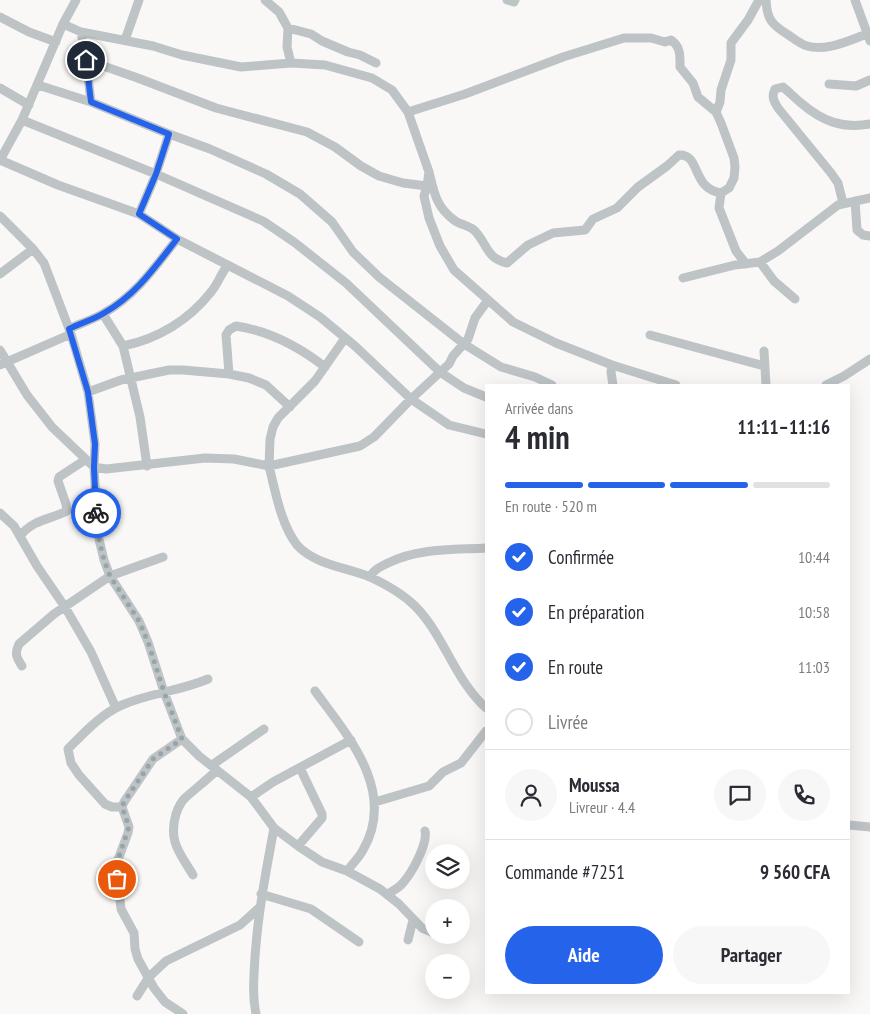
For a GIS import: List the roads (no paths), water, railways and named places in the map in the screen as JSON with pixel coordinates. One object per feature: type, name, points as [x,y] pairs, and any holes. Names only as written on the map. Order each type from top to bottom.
[{"type":"street","points":[[76,0],[63,24],[22,120],[0,160],[58,185],[139,214],[177,239],[288,296],[320,317],[411,399],[449,425],[485,434]]},
{"type":"street","points":[[125,40],[139,0]]},
{"type":"street","points":[[265,0],[279,12],[288,28],[288,47],[291,63]]},
{"type":"street","points":[[507,0],[514,2],[515,0]]},
{"type":"street","points":[[716,112],[731,60],[731,43],[748,20],[758,0]]},
{"type":"street","points":[[766,0],[769,20],[806,46],[814,48],[869,37],[855,0]]},
{"type":"street","points":[[0,17],[29,32],[56,42]]},
{"type":"street","points":[[63,24],[81,32],[153,46],[182,55],[241,67],[291,63],[325,65],[372,78],[392,90],[408,112],[429,172],[435,198],[442,209],[453,220],[473,229],[495,260],[507,264],[528,245],[553,233],[585,230],[594,219],[617,208],[638,186],[667,166],[679,155],[685,155],[689,158],[697,170],[700,180],[709,190],[721,193],[726,192],[734,178],[736,167],[722,123],[716,112],[698,97],[693,83],[680,67],[680,52],[677,44],[671,40],[665,42],[652,38],[624,38],[590,48],[465,94],[408,112]]},
{"type":"street","points":[[288,28],[311,34],[322,41],[376,63]]},
{"type":"street","points":[[81,32],[91,102]]},
{"type":"street","points":[[86,60],[216,108],[307,132],[335,147],[361,166],[379,176],[403,183],[427,186]]},
{"type":"street","points":[[829,84],[856,86],[870,80]]},
{"type":"street","points":[[38,85],[91,102],[169,134],[210,148],[300,194],[332,222],[353,252],[379,277],[464,344],[501,367],[529,375],[550,384]]},
{"type":"street","points":[[843,203],[838,183],[778,108],[772,94],[775,89],[783,87],[813,114],[832,123],[851,126],[870,124]]},
{"type":"street","points":[[0,88],[29,105]]},
{"type":"street","points":[[22,120],[156,174],[263,221],[294,242],[346,283],[440,372],[464,388],[485,397]]},
{"type":"street","points":[[139,214],[156,174],[169,134]]},
{"type":"street","points":[[429,172],[424,196],[429,218],[440,246],[454,270],[488,300],[514,322],[556,343],[612,365],[673,384]]},
{"type":"street","points":[[721,193],[720,208],[736,251],[746,264]]},
{"type":"street","points":[[683,278],[760,262],[843,203],[870,198]]},
{"type":"street","points":[[854,201],[857,230],[863,235],[870,236]]},
{"type":"street","points":[[0,216],[34,249],[44,263],[70,331],[88,392],[95,444],[94,467],[98,535],[104,560],[110,576],[139,621],[182,739],[251,797],[274,828],[322,862],[347,872],[388,894],[413,920],[425,929]]},
{"type":"street","points":[[3,363],[70,331],[127,298],[142,284],[177,239]]},
{"type":"street","points":[[0,274],[34,249]]},
{"type":"street","points":[[760,262],[774,281],[795,299]]},
{"type":"street","points":[[123,346],[154,336],[179,323],[205,299],[228,265]]},
{"type":"street","points":[[0,350],[3,363],[52,427],[94,467],[106,470],[205,458],[234,459],[269,466],[360,446],[374,437],[449,364],[471,333],[475,318],[488,300]]},
{"type":"street","points":[[102,314],[123,346],[140,417],[147,466]]},
{"type":"street","points":[[229,374],[226,335],[229,330],[236,326],[252,328],[279,338],[304,350],[326,367]]},
{"type":"street","points":[[650,335],[764,366]]},
{"type":"street","points":[[345,338],[315,381],[278,418],[272,427],[269,445],[269,466],[282,515],[298,545],[316,558],[370,577],[402,595],[415,606],[465,685],[485,707]]},
{"type":"street","points":[[764,352],[766,384]]},
{"type":"street","points":[[830,384],[844,381],[870,359]]},
{"type":"street","points":[[612,365],[611,372],[614,384]]},
{"type":"street","points":[[88,392],[121,380],[168,370],[229,374],[250,378],[266,385],[290,407]]},
{"type":"street","points":[[20,536],[38,521],[67,511],[58,481],[59,477],[85,460]]},
{"type":"street","points":[[0,513],[11,523],[20,536],[37,566],[65,607],[91,652],[116,708]]},
{"type":"street","points":[[370,577],[373,571],[396,558],[408,554],[440,550],[485,548]]},
{"type":"street","points":[[22,666],[16,655],[19,644],[65,607],[110,576],[163,557]]},
{"type":"street","points":[[122,807],[112,807],[105,804],[79,775],[71,763],[68,749],[86,731],[116,708],[142,698],[208,679]]},
{"type":"street","points":[[315,691],[351,740],[361,757],[370,778],[375,802],[371,828],[363,849],[347,872]]},
{"type":"street","points":[[193,875],[175,844],[173,834],[174,820],[179,806],[184,798],[203,785],[214,767],[264,729]]},
{"type":"street","points":[[375,802],[428,786],[442,772],[454,768],[461,763],[485,732]]},
{"type":"street","points":[[122,807],[153,759],[182,739]]},
{"type":"street","points":[[251,797],[272,782],[351,740]]},
{"type":"street","points":[[298,846],[318,823],[322,814],[300,768]]},
{"type":"street","points":[[122,807],[129,827],[116,865],[120,901],[124,917],[134,932],[136,954],[161,998],[183,1014]]},
{"type":"street","points":[[850,824],[870,827]]},
{"type":"street","points":[[256,1014],[253,988],[261,894],[274,828]]},
{"type":"street","points":[[388,894],[401,885],[410,873],[425,843],[425,831]]},
{"type":"street","points":[[261,894],[311,909],[359,942]]},
{"type":"street","points":[[137,996],[149,977],[166,961],[240,925],[260,907]]},
{"type":"street","points":[[408,940],[413,920]]}]
